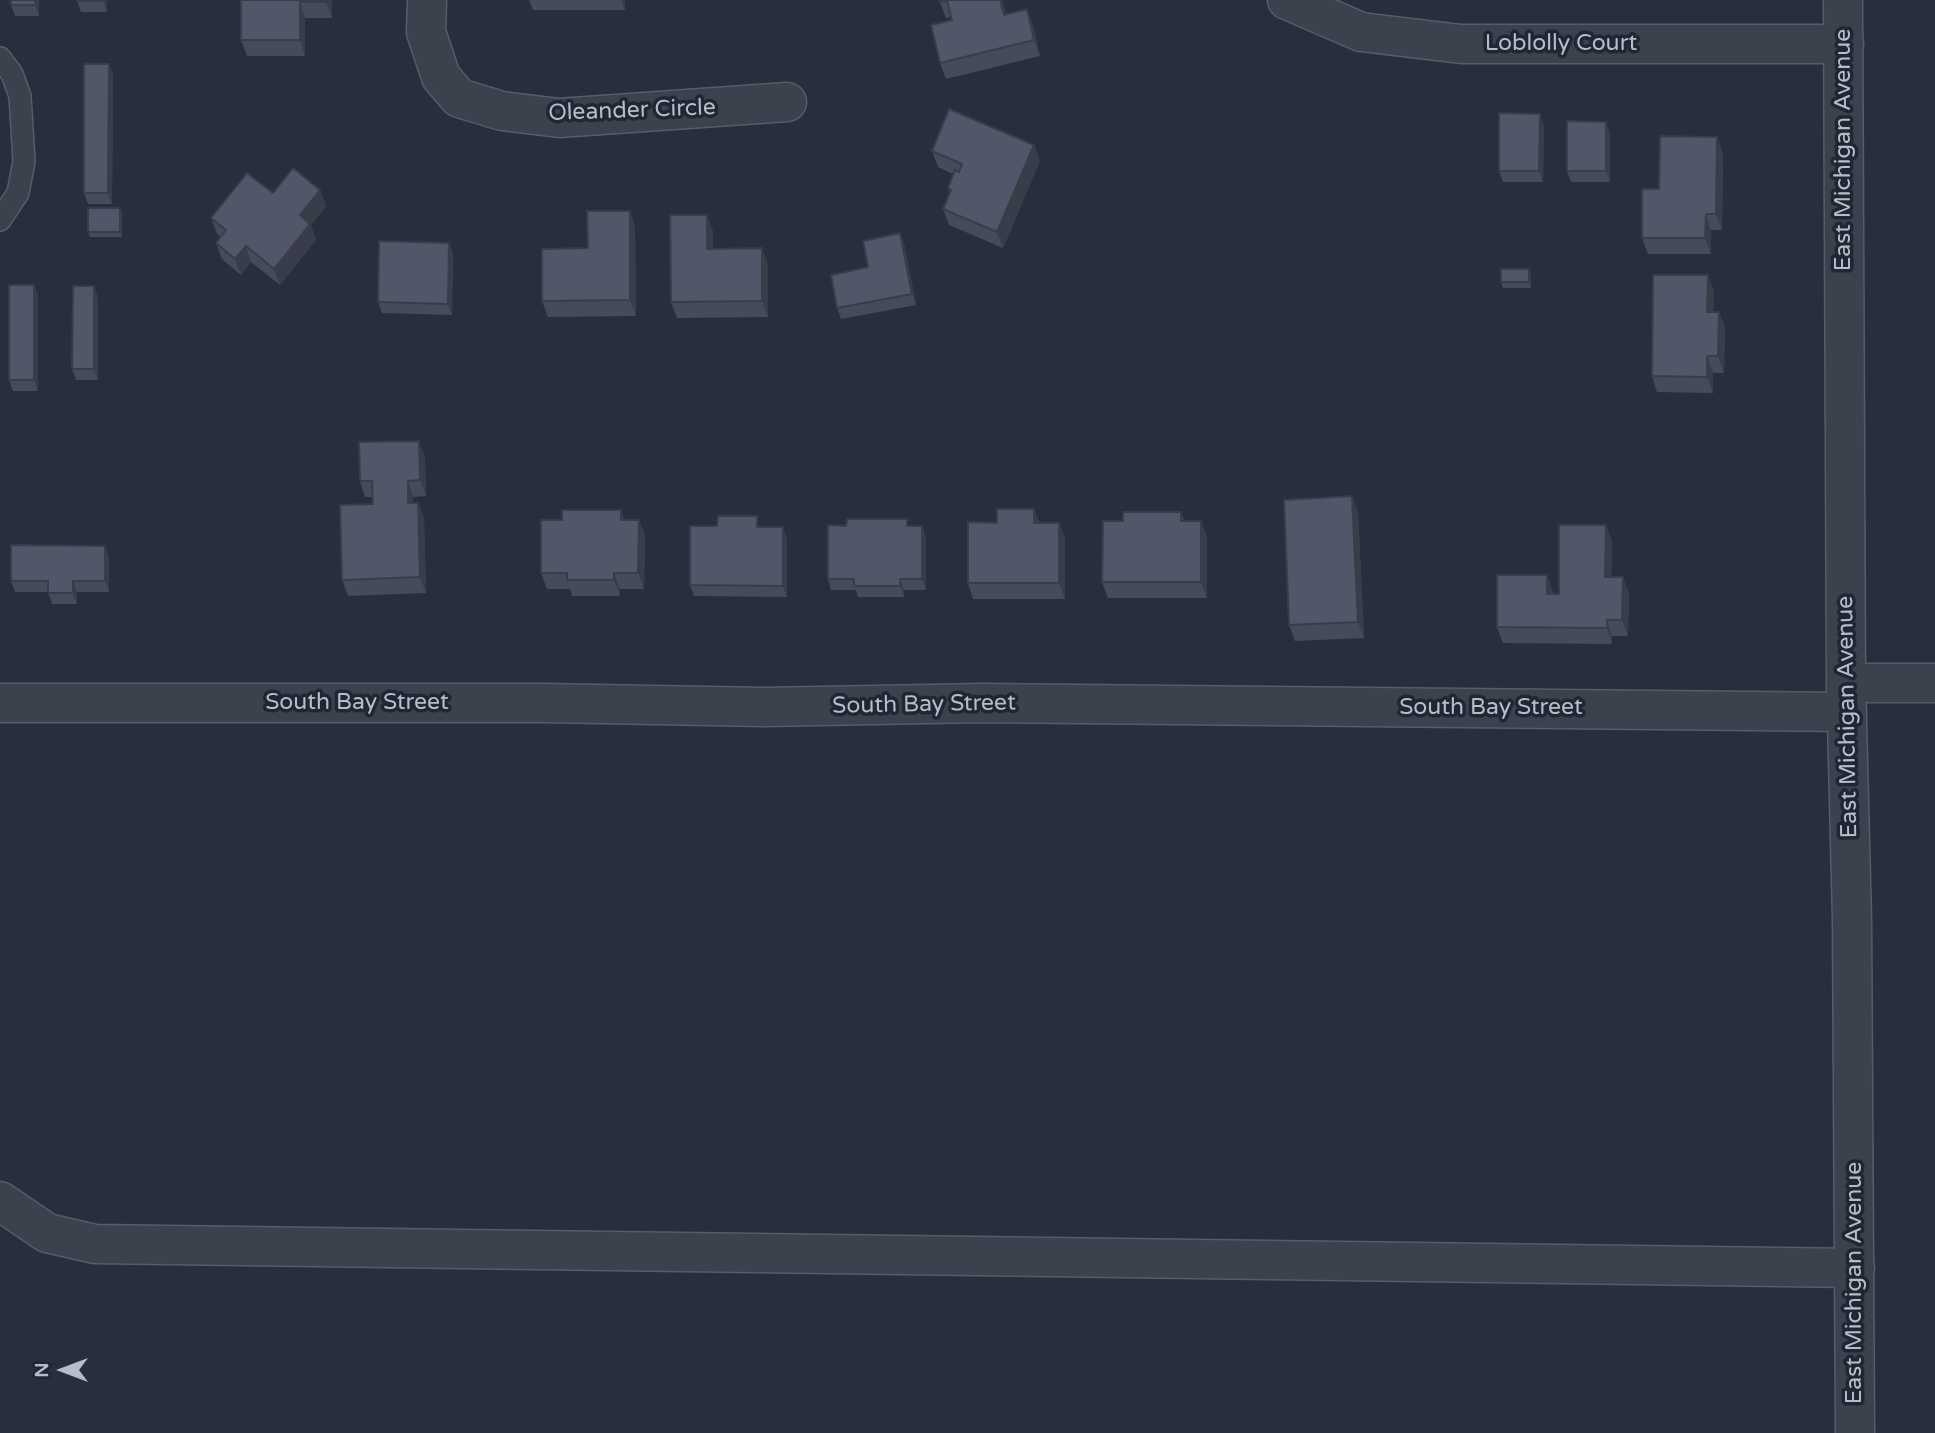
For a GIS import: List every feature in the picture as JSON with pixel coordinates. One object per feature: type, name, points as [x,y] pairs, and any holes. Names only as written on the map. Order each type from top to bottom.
[{"type":"street","name":"Oleander Circle","points":[[427,0],[426,32],[441,77],[460,98],[502,111],[559,118],[787,102]]},
{"type":"street","name":"Loblolly Court","points":[[1286,0],[1361,32],[1461,44],[1844,44]]},
{"type":"street","name":"East Michigan Avenue","points":[[1843,0],[1855,1433]]},
{"type":"street","name":"South Bay Street","points":[[0,703],[544,703],[764,707],[983,703],[1640,708],[1847,697],[1935,683]]},
{"type":"street","points":[[0,1201],[47,1233],[95,1244],[1855,1268]]},
{"type":"lane","points":[[0,58],[12,74],[20,96],[24,160],[18,193],[0,220]]},
{"type":"building","points":[[11,0],[35,0],[35,5],[11,5]]},
{"type":"building","points":[[241,0],[326,2],[300,2],[300,40],[241,40]]},
{"type":"building","points":[[939,0],[1000,0],[1004,15],[1027,9],[1034,40],[940,63],[931,25],[952,20],[947,1]]},
{"type":"building","points":[[84,64],[109,64],[108,193],[84,193]]},
{"type":"building","points":[[949,109],[1034,145],[997,232],[943,209],[955,170],[959,172],[962,164],[932,151]]},
{"type":"building","points":[[1499,113],[1540,114],[1539,171],[1499,171]]},
{"type":"building","points":[[1567,121],[1606,122],[1606,171],[1567,171]]},
{"type":"building","points":[[1660,136],[1717,137],[1716,214],[1706,214],[1705,238],[1642,238],[1642,189],[1659,189]]},
{"type":"building","points":[[293,168],[320,190],[300,215],[310,224],[274,269],[246,246],[235,259],[216,243],[226,230],[211,218],[247,173],[273,193]]},
{"type":"building","points":[[88,208],[120,208],[120,232],[88,232]]},
{"type":"building","points":[[587,211],[630,211],[630,300],[542,301],[542,249],[588,248]]},
{"type":"building","points":[[670,215],[707,215],[707,249],[762,248],[762,301],[671,302]]},
{"type":"building","points":[[900,233],[912,294],[837,308],[831,275],[868,267],[863,241]]},
{"type":"building","points":[[379,241],[449,243],[448,304],[378,302]]},
{"type":"building","points":[[1501,269],[1529,269],[1529,282],[1501,282]]},
{"type":"building","points":[[1653,275],[1708,275],[1707,312],[1719,312],[1718,356],[1707,356],[1707,377],[1652,376]]},
{"type":"building","points":[[9,285],[34,285],[34,380],[9,380]]},
{"type":"building","points":[[73,286],[94,286],[94,369],[72,369]]},
{"type":"building","points":[[419,441],[420,480],[408,481],[408,503],[418,503],[420,577],[342,580],[340,505],[373,504],[372,481],[360,481],[359,442]]},
{"type":"building","points":[[1352,496],[1358,622],[1289,625],[1284,500]]},
{"type":"building","points":[[997,509],[1034,509],[1034,523],[1059,523],[1059,583],[968,583],[968,522],[997,523]]},
{"type":"building","points":[[562,510],[621,510],[621,520],[639,520],[638,573],[614,573],[614,580],[567,580],[567,573],[541,573],[541,520],[562,520]]},
{"type":"building","points":[[1123,512],[1181,512],[1181,521],[1201,521],[1201,582],[1102,582],[1103,521],[1123,521]]},
{"type":"building","points":[[718,516],[757,516],[757,527],[783,527],[783,586],[690,585],[690,526],[717,526]]},
{"type":"building","points":[[847,519],[907,519],[907,526],[922,526],[922,579],[900,579],[900,586],[854,586],[854,579],[828,579],[828,525],[846,526]]},
{"type":"building","points":[[1559,525],[1606,525],[1605,577],[1623,577],[1622,620],[1607,620],[1607,628],[1497,627],[1497,575],[1547,575],[1547,594],[1559,594]]},
{"type":"building","points":[[11,545],[105,546],[105,581],[73,581],[73,593],[48,593],[48,581],[11,581]]}]
